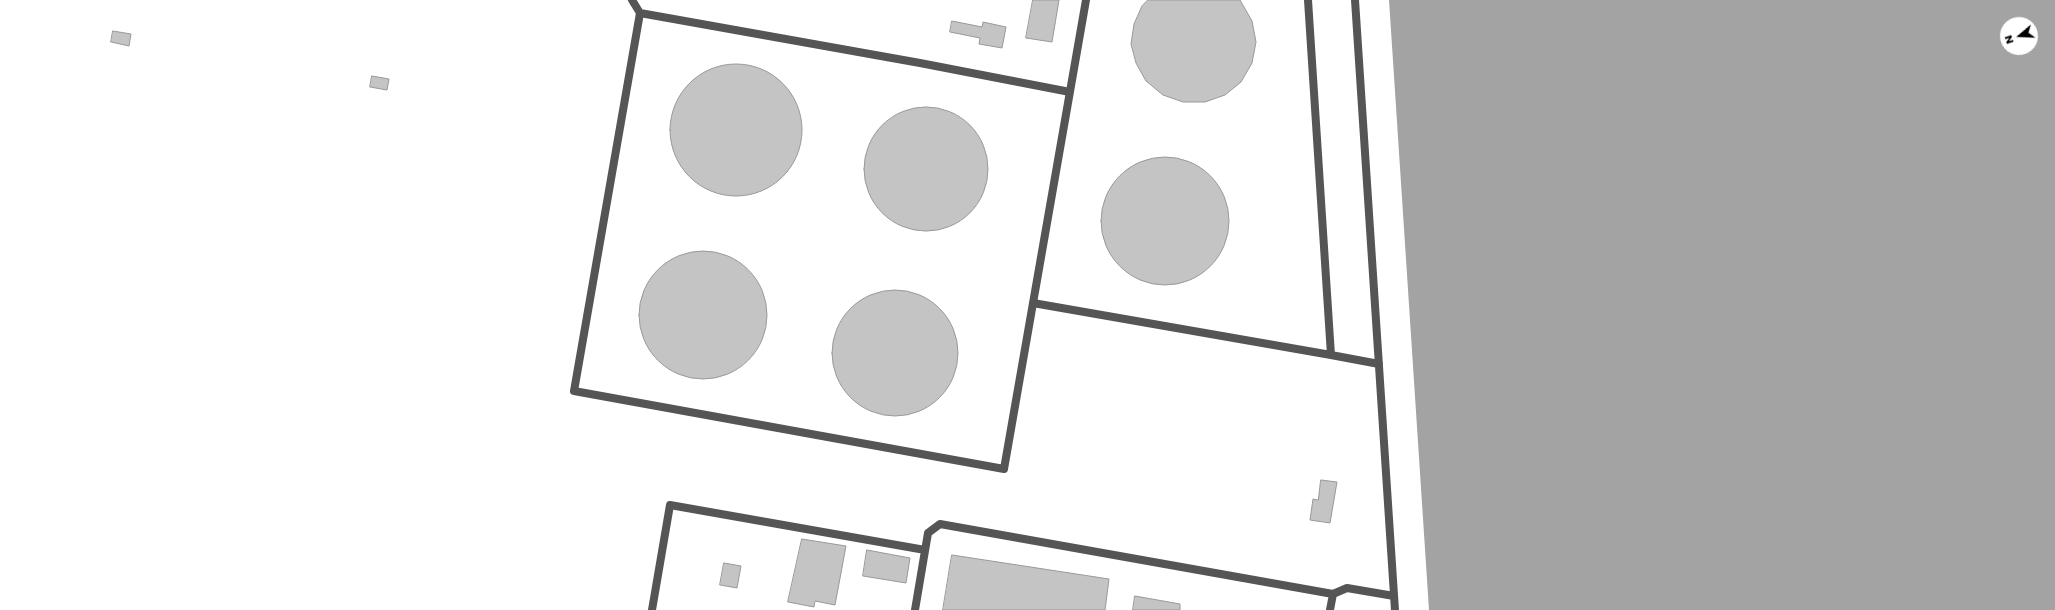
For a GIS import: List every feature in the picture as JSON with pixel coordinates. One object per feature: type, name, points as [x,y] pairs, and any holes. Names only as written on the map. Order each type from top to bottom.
[{"type":"lane","points":[[632,0],[640,13],[574,391],[1004,469],[1086,0]]},
{"type":"lane","points":[[1308,0],[1331,354]]},
{"type":"lane","points":[[1355,0],[1395,610]]},
{"type":"lane","points":[[640,13],[920,63],[1070,92]]},
{"type":"lane","points":[[1033,303],[1331,354],[1379,364]]},
{"type":"lane","points":[[652,610],[670,505],[925,550]]},
{"type":"lane","points":[[915,610],[928,534],[940,524],[1333,594],[1347,588],[1394,596]]},
{"type":"lane","points":[[1330,610],[1333,594]]},
{"type":"shaded area","points":[[1389,0],[2055,0],[2055,610],[1429,610]]},
{"type":"building","points":[[1033,0],[1059,0],[1052,42],[1026,38]]},
{"type":"building","points":[[1148,0],[1240,0],[1252,21],[1256,42],[1252,63],[1241,82],[1225,95],[1205,102],[1183,102],[1163,95],[1146,81],[1136,63],[1131,44],[1134,24],[1142,6]]},
{"type":"building","points":[[952,21],[982,27],[983,22],[1006,27],[1002,48],[979,44],[980,38],[950,32]]},
{"type":"building","points":[[113,31],[131,34],[129,46],[111,42]]},
{"type":"building","points":[[742,64],[761,69],[773,75],[783,83],[791,93],[797,105],[801,117],[801,143],[797,155],[791,167],[783,177],[773,185],[761,191],[749,195],[730,196],[711,191],[699,185],[689,177],[681,167],[675,155],[671,143],[670,124],[675,105],[681,93],[689,83],[699,75],[711,69],[723,65]]},
{"type":"building","points":[[372,76],[389,79],[387,90],[370,87]]},
{"type":"building","points":[[926,107],[938,108],[950,112],[970,125],[983,145],[987,157],[987,181],[983,193],[970,213],[950,226],[938,230],[926,231],[914,230],[902,226],[882,213],[869,193],[865,181],[864,169],[865,157],[869,145],[882,125],[902,112],[914,108]]},
{"type":"building","points":[[1159,157],[1171,157],[1184,160],[1201,168],[1214,180],[1226,202],[1229,221],[1228,233],[1224,245],[1218,257],[1206,270],[1184,282],[1171,285],[1159,285],[1146,282],[1129,274],[1116,262],[1104,240],[1101,227],[1101,215],[1104,202],[1112,185],[1124,172],[1146,160]]},
{"type":"building","points":[[697,251],[709,251],[722,254],[739,262],[752,274],[764,296],[767,315],[766,327],[762,339],[756,351],[744,364],[722,376],[709,379],[697,379],[684,376],[667,368],[654,356],[642,334],[639,321],[639,309],[642,296],[650,279],[662,266],[684,254]]},
{"type":"building","points":[[889,290],[901,290],[919,294],[940,308],[954,329],[958,353],[954,377],[940,398],[919,412],[901,416],[889,416],[871,412],[850,398],[836,377],[832,359],[832,347],[836,329],[850,308],[871,294]]},
{"type":"building","points":[[1321,480],[1337,482],[1330,523],[1310,520],[1313,499],[1318,500]]},
{"type":"building","points":[[802,539],[846,546],[835,605],[815,601],[814,607],[788,602]]},
{"type":"building","points":[[867,550],[910,558],[906,583],[863,576]]},
{"type":"building","points":[[952,555],[1109,579],[1105,610],[943,610]]},
{"type":"building","points":[[724,563],[741,566],[737,588],[720,585]]},
{"type":"building","points":[[1135,596],[1180,604],[1180,610],[1133,610]]}]
